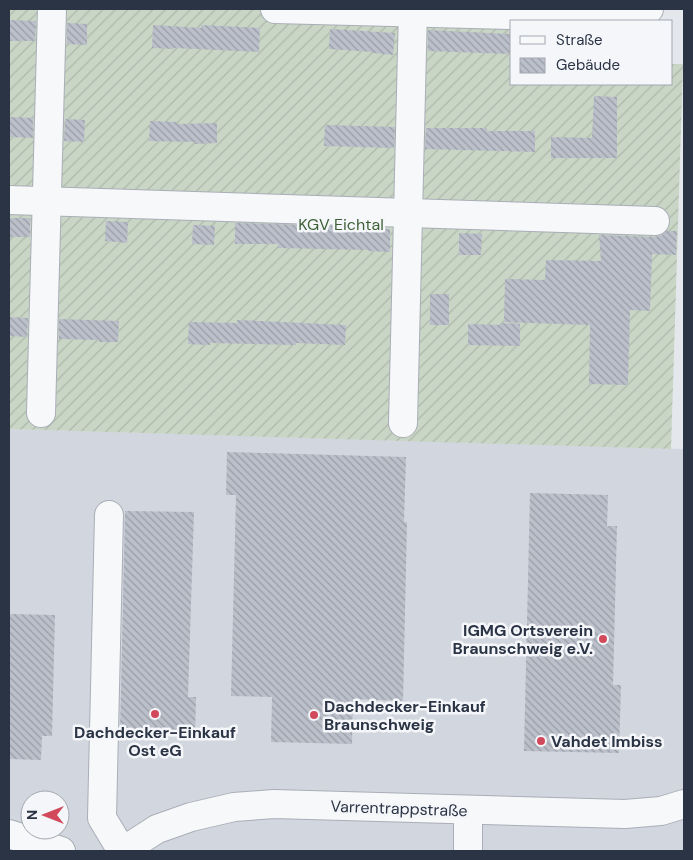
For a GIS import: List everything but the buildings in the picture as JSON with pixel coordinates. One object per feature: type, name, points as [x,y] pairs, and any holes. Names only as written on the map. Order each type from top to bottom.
[{"type":"street","points":[[41,413],[52,9]]},
{"type":"street","points":[[275,9],[413,10],[629,18],[648,10]]},
{"type":"street","points":[[403,423],[413,10]]},
{"type":"street","points":[[9,200],[655,221]]},
{"type":"street","points":[[109,515],[102,818],[122,851]]},
{"type":"street","name":"Varrentrappstraße","points":[[122,851],[157,829],[191,816],[234,807],[274,804],[625,814],[661,811],[684,804]]},
{"type":"street","points":[[468,810],[468,851]]},
{"type":"street","points":[[9,834],[61,851]]},
{"type":"shaded area","points":[[9,429],[684,449],[684,851],[9,851]]},
{"type":"green space","name":"KGV Eichtal","points":[[9,9],[431,9],[510,21],[510,85],[673,85],[673,64],[683,64],[671,449],[9,429]]},
{"type":"place","name":"IGMG Ortsverein Braunschweig e.V.","points":[[603,639]]},
{"type":"place","name":"Dachdecker-Einkauf Ost eG","points":[[155,714]]},
{"type":"place","name":"Dachdecker-Einkauf Braunschweig","points":[[314,715]]},
{"type":"place","name":"Vahdet Imbiss","points":[[541,741]]}]
